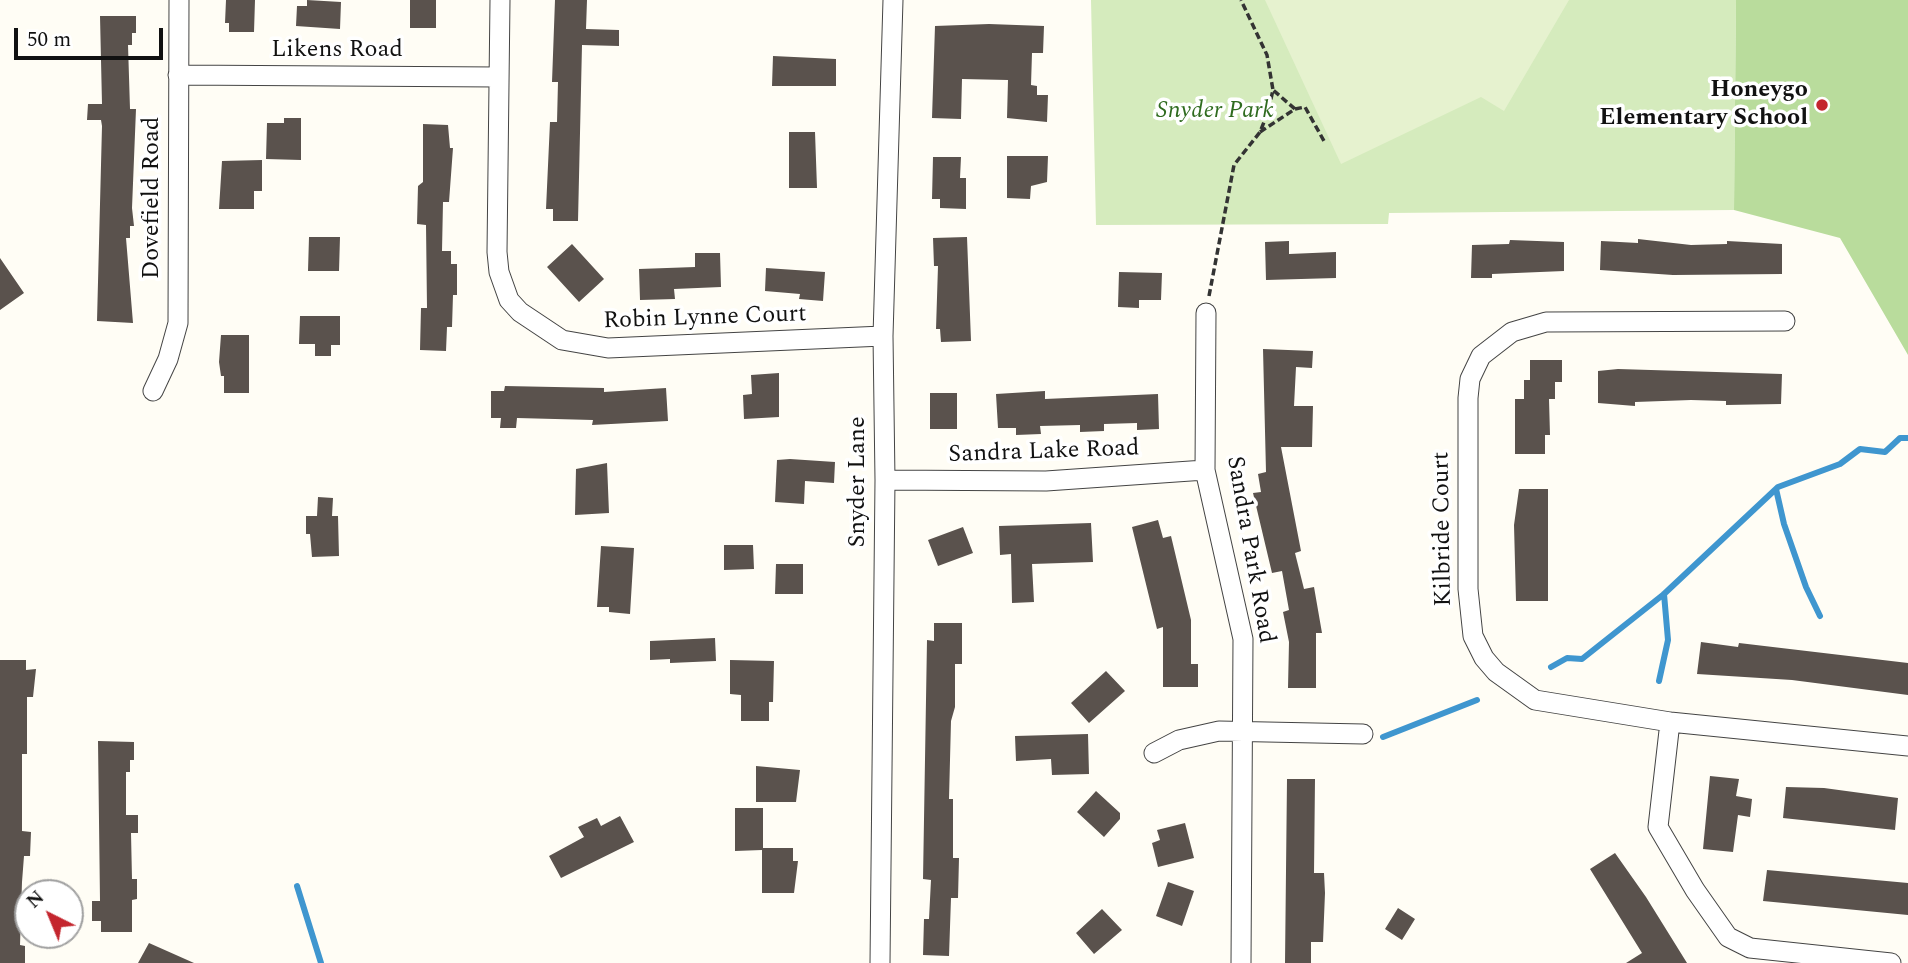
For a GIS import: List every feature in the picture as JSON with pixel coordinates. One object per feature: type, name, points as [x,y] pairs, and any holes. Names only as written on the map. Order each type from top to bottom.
[{"type":"street","name":"Dovefield Road","points":[[153,391],[168,359],[178,323],[178,0]]},
{"type":"street","name":"Robin Lynne Court","points":[[500,0],[496,77],[499,272],[509,300],[547,333],[581,346],[608,348],[883,336]]},
{"type":"street","name":"Snyder Lane","points":[[880,963],[885,481],[883,336],[893,0]]},
{"type":"street","name":"Likens Road","points":[[178,75],[496,77]]},
{"type":"street","name":"Sandra Park Road","points":[[1206,313],[1205,470],[1243,639],[1245,730],[1241,963]]},
{"type":"street","name":"Kilbride Court","points":[[1785,321],[1546,322],[1503,337],[1481,356],[1469,379],[1468,589],[1473,636],[1484,658],[1507,682],[1535,699],[1670,722],[1908,746]]},
{"type":"street","name":"Sandra Lake Road","points":[[885,481],[1046,481],[1205,470]]},
{"type":"street","points":[[1670,722],[1658,827],[1664,841],[1728,937],[1750,948],[1799,958],[1891,963]]},
{"type":"street","points":[[1154,754],[1197,735],[1245,730],[1363,734]]},
{"type":"path","points":[[1206,313],[1234,165],[1259,132],[1268,112],[1273,90],[1267,55],[1241,0]]},
{"type":"path","points":[[1273,90],[1295,108]]},
{"type":"path","points":[[1259,132],[1295,108],[1305,107],[1324,141]]},
{"type":"green space","name":"Snyder Park","points":[[1091,0],[1736,0],[1734,210],[1389,213],[1388,224],[1096,225]]},
{"type":"green space","points":[[1265,0],[1569,0],[1504,111],[1481,97],[1341,164]]},
{"type":"green space","name":"Honeygo Elementary School","points":[[1736,0],[1908,0],[1908,355],[1840,238],[1734,210]]},
{"type":"building","points":[[226,0],[255,0],[254,32],[229,32],[229,23],[225,23]]},
{"type":"building","points":[[307,0],[341,2],[340,29],[296,26],[297,6],[307,6]]},
{"type":"building","points":[[410,0],[436,0],[436,28],[410,28]]},
{"type":"building","points":[[555,0],[587,0],[586,29],[619,30],[619,46],[582,45],[578,221],[553,221],[553,209],[546,209],[550,122],[557,122],[558,82],[552,82]]},
{"type":"building","points":[[100,16],[136,16],[136,33],[132,33],[132,45],[128,45],[130,109],[136,109],[132,208],[134,226],[130,226],[130,238],[126,238],[133,323],[97,321],[102,126],[101,120],[87,120],[88,104],[102,104]]},
{"type":"building","points":[[935,26],[1044,26],[1043,53],[1032,53],[1031,85],[1037,86],[1037,95],[1048,95],[1047,122],[1007,118],[1008,80],[962,79],[961,119],[932,118]]},
{"type":"building","points":[[773,56],[836,59],[836,86],[772,86]]},
{"type":"building","points":[[284,118],[301,118],[301,160],[266,159],[267,123],[284,123]]},
{"type":"building","points":[[423,124],[448,125],[450,148],[453,148],[449,202],[443,202],[442,251],[451,251],[451,264],[457,264],[457,295],[453,295],[452,327],[447,327],[446,351],[420,350],[421,308],[427,308],[426,225],[417,224],[418,186],[423,182]]},
{"type":"building","points":[[789,132],[815,132],[817,188],[789,188]]},
{"type":"building","points":[[1007,156],[1048,156],[1047,182],[1031,186],[1030,199],[1007,198]]},
{"type":"building","points":[[933,157],[961,157],[960,178],[966,178],[966,209],[940,208],[940,199],[932,199]]},
{"type":"building","points":[[262,160],[262,191],[254,191],[254,209],[219,209],[222,161]]},
{"type":"building","points":[[309,237],[340,237],[339,271],[308,271]]},
{"type":"building","points":[[967,237],[971,341],[941,342],[940,329],[936,329],[938,266],[934,266],[933,238]]},
{"type":"building","points":[[1638,239],[1691,245],[1727,244],[1727,241],[1782,244],[1782,274],[1673,275],[1600,270],[1601,241],[1638,243]]},
{"type":"building","points":[[1510,240],[1564,242],[1564,271],[1492,274],[1492,278],[1471,278],[1472,245],[1509,244]]},
{"type":"building","points":[[1289,241],[1289,254],[1336,252],[1336,278],[1266,280],[1265,242]]},
{"type":"building","points":[[572,244],[604,279],[579,302],[547,267]]},
{"type":"building","points":[[695,253],[720,253],[721,287],[674,289],[675,299],[640,300],[639,269],[695,267]]},
{"type":"building","points":[[0,258],[24,293],[0,310]]},
{"type":"building","points":[[766,268],[825,272],[823,301],[799,299],[800,294],[765,291]]},
{"type":"building","points":[[1119,272],[1162,273],[1161,300],[1139,300],[1139,308],[1118,307]]},
{"type":"building","points":[[300,316],[340,316],[340,345],[331,345],[331,356],[315,356],[315,344],[299,344]]},
{"type":"building","points":[[221,335],[249,335],[249,393],[224,393],[224,376],[221,376],[219,362]]},
{"type":"building","points":[[1263,349],[1313,351],[1312,368],[1296,367],[1294,406],[1313,406],[1312,447],[1281,447],[1301,551],[1295,553],[1304,589],[1314,587],[1322,633],[1316,633],[1316,688],[1288,688],[1289,642],[1283,612],[1289,610],[1282,571],[1272,573],[1253,493],[1261,492],[1258,474],[1266,472]]},
{"type":"building","points":[[1530,360],[1562,360],[1562,382],[1555,382],[1555,399],[1549,399],[1550,435],[1545,435],[1545,454],[1515,454],[1515,399],[1524,399],[1524,380],[1530,380]]},
{"type":"building","points":[[1618,369],[1782,374],[1781,404],[1726,405],[1726,401],[1691,400],[1635,402],[1635,406],[1598,403],[1598,371]]},
{"type":"building","points":[[779,373],[779,417],[744,419],[743,395],[752,394],[751,375]]},
{"type":"building","points":[[505,386],[604,388],[604,392],[666,388],[668,421],[592,425],[593,420],[517,418],[516,428],[500,428],[501,418],[491,418],[491,391],[504,391]]},
{"type":"building","points":[[1045,391],[1045,399],[1158,394],[1159,429],[1137,430],[1137,423],[1104,424],[1104,431],[1080,432],[1080,425],[1040,426],[1041,434],[1016,435],[1016,428],[998,428],[996,394]]},
{"type":"building","points":[[930,393],[957,393],[957,429],[930,429]]},
{"type":"building","points":[[777,460],[835,462],[834,483],[805,481],[804,504],[775,502]]},
{"type":"building","points":[[607,463],[609,513],[575,515],[576,469]]},
{"type":"building","points":[[1519,489],[1548,489],[1548,601],[1516,601],[1514,525]]},
{"type":"building","points":[[318,497],[333,498],[332,516],[338,516],[339,556],[312,557],[310,534],[306,534],[306,516],[317,516]]},
{"type":"building","points":[[1158,520],[1163,538],[1171,536],[1191,620],[1191,664],[1198,664],[1198,687],[1163,687],[1163,627],[1157,629],[1132,527]]},
{"type":"building","points":[[1091,523],[1093,562],[1032,564],[1034,602],[1012,603],[1011,554],[1000,555],[999,526]]},
{"type":"building","points":[[963,527],[973,553],[938,566],[928,540]]},
{"type":"building","points":[[724,545],[753,545],[754,569],[724,570]]},
{"type":"building","points":[[601,546],[634,548],[630,614],[609,612],[609,607],[597,607]]},
{"type":"building","points":[[776,564],[803,564],[803,594],[775,594]]},
{"type":"building","points":[[934,623],[962,623],[962,664],[955,664],[955,707],[951,721],[949,799],[953,799],[953,858],[959,858],[958,898],[951,898],[949,956],[923,955],[924,919],[929,919],[931,880],[923,879],[927,640],[934,641]]},
{"type":"building","points":[[715,638],[716,661],[670,663],[670,659],[650,660],[650,641]]},
{"type":"building","points":[[1701,642],[1738,647],[1739,643],[1908,663],[1908,695],[1792,680],[1697,674]]},
{"type":"building","points":[[0,660],[26,660],[26,670],[36,669],[33,697],[27,697],[27,754],[22,754],[22,831],[31,832],[30,856],[24,856],[22,879],[14,879],[14,949],[25,949],[25,963],[0,963]]},
{"type":"building","points":[[730,660],[774,661],[773,702],[769,702],[769,721],[741,721],[741,695],[730,694]]},
{"type":"building","points":[[1106,671],[1125,691],[1089,723],[1071,703]]},
{"type":"building","points":[[1088,734],[1089,774],[1052,775],[1051,759],[1016,761],[1015,736]]},
{"type":"building","points":[[98,741],[134,742],[134,760],[130,760],[130,772],[126,772],[126,815],[138,815],[138,833],[131,833],[132,879],[137,879],[137,899],[132,900],[132,932],[101,932],[101,921],[92,921],[92,901],[100,901]]},
{"type":"building","points":[[756,766],[800,770],[796,802],[756,802]]},
{"type":"building","points":[[1710,776],[1739,779],[1736,796],[1752,799],[1750,817],[1738,815],[1733,852],[1703,849]]},
{"type":"building","points":[[1287,779],[1315,779],[1314,873],[1324,873],[1325,893],[1323,942],[1311,942],[1311,963],[1285,963]]},
{"type":"building","points":[[1786,787],[1824,788],[1898,798],[1895,830],[1783,818]]},
{"type":"building","points":[[1096,791],[1120,813],[1120,819],[1104,837],[1077,812]]},
{"type":"building","points":[[735,808],[763,808],[763,848],[793,848],[793,861],[798,861],[794,893],[762,893],[762,850],[735,851]]},
{"type":"building","points":[[620,816],[634,842],[561,878],[549,856],[584,837],[578,827],[597,818],[601,826]]},
{"type":"building","points":[[1185,823],[1194,858],[1158,867],[1152,843],[1160,840],[1157,830]]},
{"type":"building","points":[[1615,853],[1687,963],[1626,963],[1642,953],[1590,869]]},
{"type":"building","points":[[1767,870],[1908,883],[1908,915],[1763,901]]},
{"type":"building","points":[[1168,882],[1194,891],[1182,926],[1156,916]]},
{"type":"building","points":[[1398,908],[1415,919],[1402,940],[1385,929]]},
{"type":"building","points":[[1102,909],[1122,930],[1094,954],[1076,933]]},
{"type":"building","points":[[149,943],[194,963],[138,963]]},
{"type":"waterway","points":[[1551,667],[1567,658],[1582,659],[1664,594],[1778,487],[1840,464],[1860,449],[1885,452],[1900,438],[1908,438]]},
{"type":"waterway","points":[[1776,489],[1784,524],[1806,587],[1820,616]]},
{"type":"waterway","points":[[1659,681],[1668,640],[1664,594]]},
{"type":"waterway","points":[[1383,737],[1477,700]]},
{"type":"waterway","points":[[297,886],[321,963]]},
{"type":"place","name":"Honeygo Elementary School","points":[[1822,105]]}]
